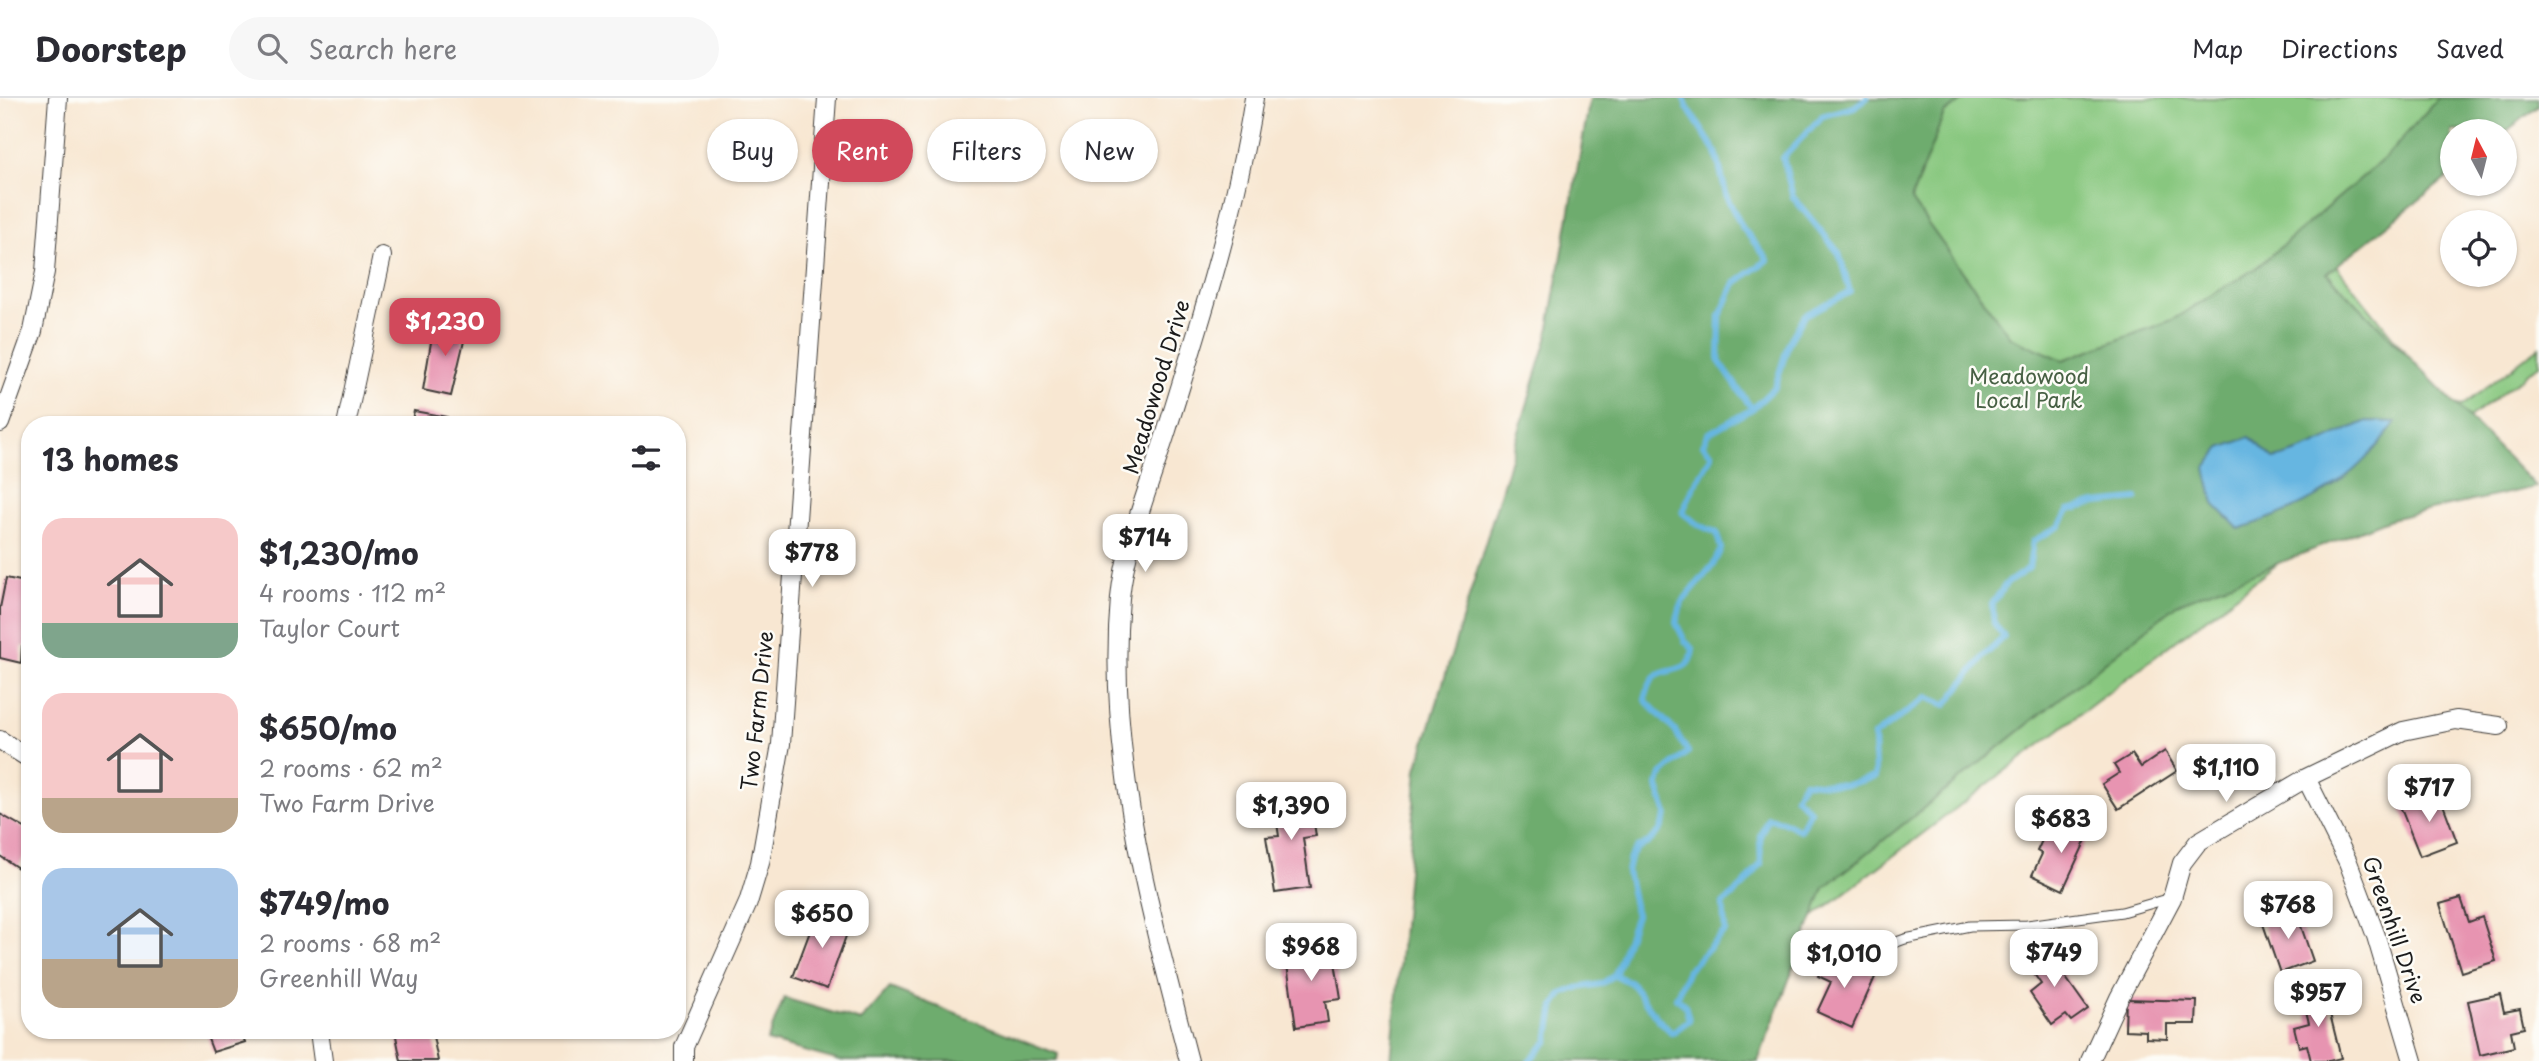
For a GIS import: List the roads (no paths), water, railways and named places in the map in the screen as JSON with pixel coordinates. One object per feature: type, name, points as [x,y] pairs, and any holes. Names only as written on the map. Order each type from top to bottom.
[{"type":"street","points":[[0,423],[33,331],[45,272],[58,98]]},
{"type":"street","name":"Two Farm Drive","points":[[684,1061],[684,1047],[748,903],[760,863],[781,744],[827,98]]},
{"type":"street","name":"Meadowood Drive","points":[[1189,1061],[1150,912],[1126,780],[1118,684],[1120,596],[1131,546],[1212,285],[1243,163],[1254,98]]},
{"type":"street","points":[[348,416],[382,256]]},
{"type":"street","points":[[2091,1061],[2119,998],[2172,898],[2182,863],[2198,842],[2306,778],[2403,731],[2456,720],[2499,726]]},
{"type":"street","points":[[0,740],[21,753]]},
{"type":"street","name":"Greenhill Drive","points":[[2306,778],[2348,862],[2376,936],[2413,1061]]},
{"type":"street","points":[[320,1039],[323,1061]]},
{"type":"lane","points":[[1858,956],[1905,939],[1970,926],[2027,925],[2122,912],[2172,898]]},
{"type":"water","points":[[2367,421],[2396,422],[2355,469],[2310,500],[2239,529],[2214,504],[2206,468],[2221,448],[2250,437],[2274,459],[2310,447]]},
{"type":"waterway","points":[[1684,98],[1716,152],[1727,198],[1742,227],[1768,260],[1735,283],[1720,316],[1719,361],[1752,409]]},
{"type":"waterway","points":[[1529,1061],[1548,1041],[1554,1007],[1562,994],[1601,984],[1615,975],[1636,915],[1627,872],[1630,858],[1637,848],[1648,843],[1660,831],[1667,814],[1657,785],[1663,773],[1688,752],[1675,731],[1645,700],[1654,678],[1688,664],[1693,649],[1685,641],[1676,623],[1682,602],[1713,565],[1721,549],[1717,533],[1699,525],[1683,513],[1688,498],[1712,454],[1703,445],[1707,434],[1752,409],[1775,387],[1789,342],[1805,315],[1850,292],[1839,253],[1793,197],[1783,158],[1822,116],[1854,107],[1867,98]]},
{"type":"waterway","points":[[1615,975],[1631,983],[1672,1033],[1689,1020],[1685,1005],[1676,998],[1688,970],[1725,931],[1723,904],[1744,885],[1761,864],[1760,836],[1768,818],[1782,821],[1800,830],[1810,811],[1795,796],[1804,782],[1846,785],[1875,777],[1874,736],[1927,697],[1946,705],[1984,656],[2004,637],[1994,623],[1992,604],[2006,584],[2029,568],[2033,541],[2060,526],[2069,510],[2096,503],[2137,499]]},
{"type":"park label","name":"Meadowood Local Park","points":[[2029,389]]}]
